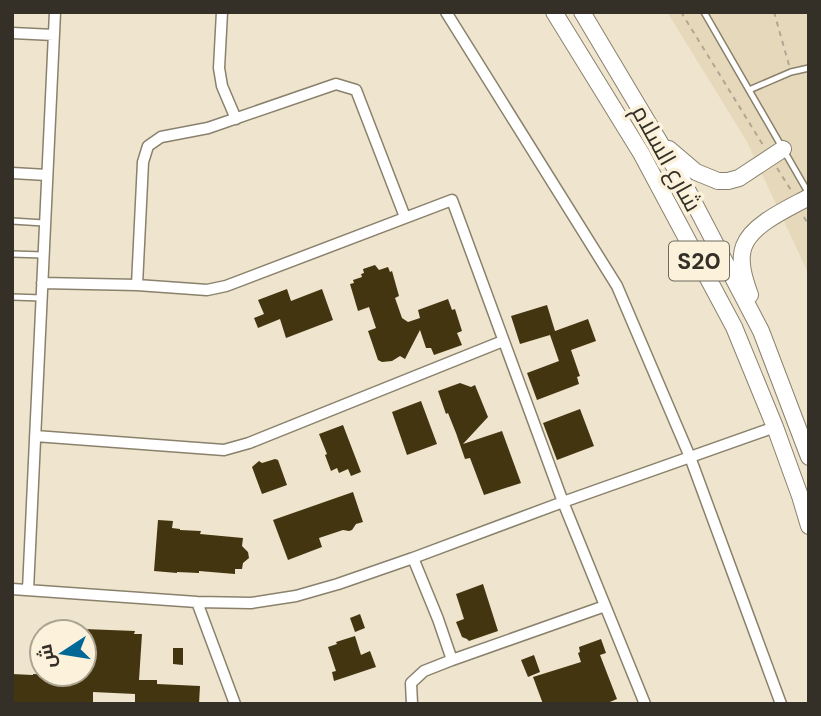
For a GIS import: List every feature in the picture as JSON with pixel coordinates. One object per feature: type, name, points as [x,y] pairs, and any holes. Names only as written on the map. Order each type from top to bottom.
[{"type":"main road","name":"شارع السلام","points":[[554,12],[641,153],[734,327],[775,427],[809,526]]},
{"type":"main road","name":"شارع السلام","points":[[582,12],[681,178],[761,331],[809,457]]},
{"type":"main road","points":[[657,138],[696,172],[718,181],[739,178],[777,153]]},
{"type":"main road","points":[[761,331],[742,265],[743,247],[752,233],[805,198]]},
{"type":"street","points":[[28,590],[55,12]]},
{"type":"street","points":[[222,12],[219,68],[222,86],[236,120]]},
{"type":"street","points":[[446,12],[617,286],[690,457],[781,704]]},
{"type":"street","points":[[12,33],[54,35]]},
{"type":"street","points":[[137,285],[143,162],[148,146],[161,137],[236,120],[336,84],[356,90],[405,217]]},
{"type":"street","points":[[12,173],[47,175]]},
{"type":"street","points":[[42,283],[207,290],[226,286],[452,200],[563,502],[645,704]]},
{"type":"street","points":[[35,436],[224,450],[249,443],[503,341]]},
{"type":"street","points":[[12,589],[197,602],[251,603],[296,596],[413,558],[775,427]]},
{"type":"street","points":[[413,558],[452,660]]},
{"type":"street","points":[[197,602],[235,704]]},
{"type":"street","points":[[412,704],[411,683],[424,671],[606,606]]},
{"type":"lane","points":[[704,12],[749,90],[777,153],[805,198]]},
{"type":"lane","points":[[749,90],[791,72],[809,68]]},
{"type":"lane","points":[[12,221],[45,223]]},
{"type":"lane","points":[[12,254],[43,255]]},
{"type":"lane","points":[[12,297],[42,298]]},
{"type":"path","points":[[681,12],[805,198],[809,226]]},
{"type":"path","points":[[774,12],[791,72]]},
{"type":"shaded area","points":[[667,12],[809,12],[809,275],[746,140]]},
{"type":"building","points":[[375,265],[379,270],[388,267],[390,272],[392,271],[399,296],[395,298],[402,318],[408,322],[420,318],[418,310],[448,299],[452,310],[455,309],[462,331],[457,333],[462,345],[434,355],[431,348],[426,348],[420,330],[405,359],[400,356],[392,361],[378,360],[368,331],[376,328],[369,307],[358,311],[350,284],[362,277],[363,269]]},
{"type":"building","points":[[287,289],[291,301],[322,289],[333,320],[286,338],[280,319],[258,328],[254,318],[264,314],[258,300]]},
{"type":"building","points":[[547,305],[555,331],[588,319],[596,341],[571,350],[580,376],[577,377],[579,384],[537,400],[527,373],[559,361],[550,335],[520,344],[511,316]]},
{"type":"building","points":[[460,383],[471,387],[475,385],[488,417],[463,444],[502,431],[521,483],[484,495],[470,458],[465,459],[438,391]]},
{"type":"building","points":[[421,401],[437,444],[407,455],[392,412]]},
{"type":"building","points":[[580,409],[594,446],[557,460],[543,423]]},
{"type":"building","points":[[343,425],[361,472],[351,476],[348,469],[339,473],[337,468],[331,471],[319,434]]},
{"type":"building","points":[[278,460],[287,485],[262,494],[252,467],[259,461],[262,463]]},
{"type":"building","points":[[353,492],[363,522],[356,524],[352,530],[343,530],[319,538],[322,547],[288,560],[273,520]]},
{"type":"building","points":[[158,520],[173,521],[172,528],[180,530],[243,538],[242,546],[248,552],[249,558],[243,563],[242,569],[235,569],[235,574],[154,571]]},
{"type":"building","points":[[483,584],[498,631],[469,641],[462,637],[456,622],[464,619],[456,594]]},
{"type":"building","points":[[360,614],[365,628],[355,632],[350,618]]},
{"type":"building","points":[[98,630],[135,631],[134,634],[142,634],[139,680],[157,680],[157,684],[200,686],[199,704],[135,704],[135,694],[93,692],[93,704],[12,704],[12,674],[28,675],[28,688],[98,688]]},
{"type":"building","points":[[355,636],[361,655],[370,651],[376,667],[334,681],[332,672],[336,671],[328,647]]},
{"type":"building","points":[[601,639],[606,653],[600,655],[617,699],[605,704],[543,704],[533,677],[581,662],[579,647]]},
{"type":"building","points":[[173,648],[183,648],[183,665],[173,664]]},
{"type":"building","points":[[534,655],[540,672],[528,677],[521,660]]}]
